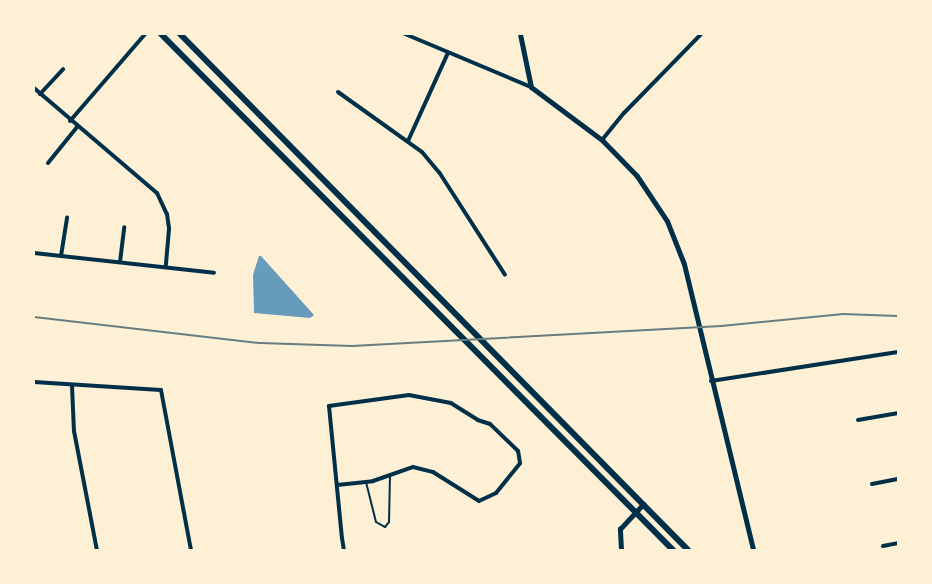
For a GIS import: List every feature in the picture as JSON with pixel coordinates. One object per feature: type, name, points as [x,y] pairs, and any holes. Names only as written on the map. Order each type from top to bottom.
[{"type":"highway","points":[[161,34],[672,550]]},
{"type":"highway","points":[[180,34],[688,550]]},
{"type":"main road","points":[[520,34],[531,87],[602,140],[637,176],[667,221],[684,264],[753,550]]},
{"type":"street","points":[[70,121],[145,34]]},
{"type":"street","points":[[405,34],[531,87]]},
{"type":"street","points":[[602,140],[624,113],[701,34]]},
{"type":"street","points":[[408,140],[448,53]]},
{"type":"street","points":[[40,94],[63,69]]},
{"type":"street","points":[[34,88],[156,194],[167,214],[169,229],[166,267]]},
{"type":"street","points":[[338,92],[408,140],[439,172],[505,274]]},
{"type":"street","points":[[48,163],[77,126]]},
{"type":"street","points":[[61,256],[67,217]]},
{"type":"street","points":[[120,262],[124,227]]},
{"type":"street","points":[[34,253],[214,273]]},
{"type":"street","points":[[711,381],[898,352]]},
{"type":"street","points":[[34,382],[72,386],[161,390],[191,550]]},
{"type":"street","points":[[72,386],[74,431],[97,550]]},
{"type":"street","points":[[337,485],[366,482],[414,468],[433,472],[479,501],[496,493],[520,463],[518,451],[490,424],[478,420],[451,403],[409,395],[349,401],[329,406],[337,485],[344,550]]},
{"type":"street","points":[[858,420],[898,412]]},
{"type":"street","points":[[872,484],[898,479]]},
{"type":"street","points":[[620,550],[620,529],[643,504]]},
{"type":"street","points":[[883,546],[898,543]]},
{"type":"lane","points":[[366,482],[376,522],[385,527],[389,522],[390,476]]},
{"type":"water","points":[[259,256],[314,315],[310,318],[254,313],[253,275]]},
{"type":"railway","points":[[34,317],[260,343],[352,346],[721,326],[843,314],[898,316]]}]
